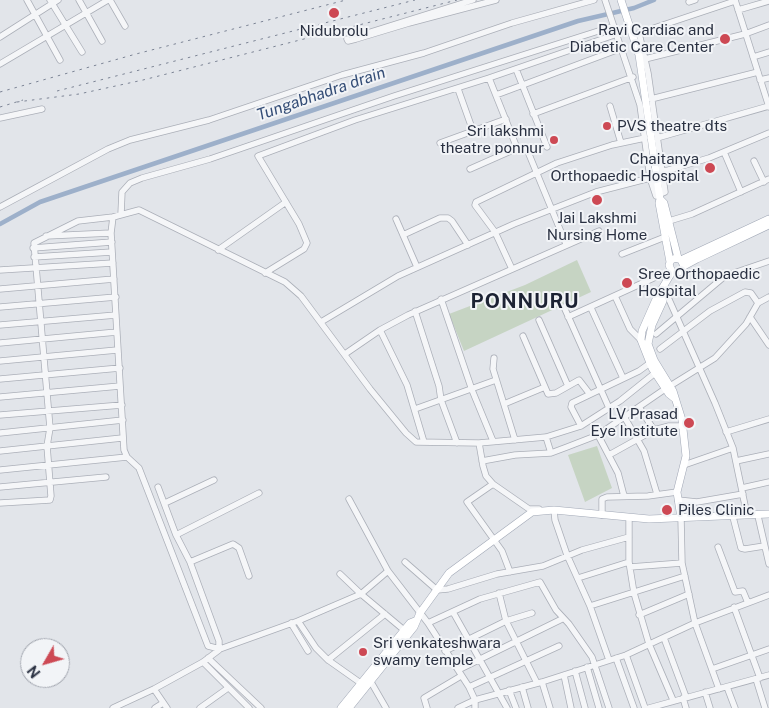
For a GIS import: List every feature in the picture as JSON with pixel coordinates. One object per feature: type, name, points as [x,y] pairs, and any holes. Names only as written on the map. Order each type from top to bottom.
[{"type":"main road","points":[[620,0],[639,55],[660,195],[659,204],[671,274]]},
{"type":"main road","points":[[660,195],[681,261],[680,272],[671,274],[661,294],[657,297],[641,340],[650,363],[668,388]]},
{"type":"main road","points":[[681,261],[769,219]]},
{"type":"main road","points":[[670,262],[681,261],[718,248],[769,225]]},
{"type":"main road","points":[[661,294],[663,301],[652,325],[648,344],[654,360],[674,398],[683,426],[686,445],[684,465],[677,492],[680,518]]},
{"type":"main road","points":[[349,708],[414,627],[420,613],[449,573],[524,517],[541,510],[629,517],[680,518],[758,516],[769,514]]},
{"type":"main road","points":[[341,708],[404,630],[410,623],[415,621]]},
{"type":"street","points":[[27,0],[60,60]]},
{"type":"street","points":[[0,37],[35,15],[51,2],[58,0]]},
{"type":"street","points":[[79,0],[102,41]]},
{"type":"street","points":[[0,64],[109,0],[126,26]]},
{"type":"street","points":[[406,21],[371,36],[347,40],[406,21],[471,2],[496,0]]},
{"type":"street","points":[[0,206],[108,149],[130,140],[209,120],[342,75],[417,55],[512,23],[594,0]]},
{"type":"street","points":[[605,0],[640,105],[650,178],[655,196],[665,192],[645,59],[639,33],[735,0],[769,106],[657,138]]},
{"type":"street","points":[[738,10],[769,1]]},
{"type":"street","points":[[51,2],[82,52]]},
{"type":"street","points":[[645,59],[745,34],[769,25]]},
{"type":"street","points":[[124,213],[122,192],[130,184],[142,178],[218,156],[394,96],[614,26]]},
{"type":"street","points":[[265,273],[307,247],[306,238],[258,158],[259,155],[355,120],[458,89],[617,34]]},
{"type":"street","points":[[496,95],[622,48]]},
{"type":"street","points":[[753,57],[769,52]]},
{"type":"street","points":[[516,68],[546,148]]},
{"type":"street","points":[[651,99],[758,72]]},
{"type":"street","points":[[534,114],[632,77]]},
{"type":"street","points":[[489,78],[517,148]]},
{"type":"street","points":[[760,80],[769,78]]},
{"type":"street","points":[[458,89],[472,130]]},
{"type":"street","points":[[610,106],[621,143]]},
{"type":"street","points":[[0,118],[42,109]]},
{"type":"street","points":[[440,143],[506,119]]},
{"type":"street","points":[[662,172],[724,152],[769,133]]},
{"type":"street","points":[[512,269],[495,232],[475,205],[476,202],[537,172],[621,143],[645,138]]},
{"type":"street","points":[[470,169],[517,148],[524,146],[528,148],[566,244]]},
{"type":"street","points":[[724,152],[741,192]]},
{"type":"street","points":[[668,221],[692,214],[766,180],[754,161]]},
{"type":"street","points":[[321,322],[417,266],[551,209],[618,185],[650,178]]},
{"type":"street","points":[[218,250],[286,202]]},
{"type":"street","points":[[0,504],[50,500],[51,482],[47,446],[50,428],[41,339],[40,303],[33,248],[35,242],[78,220],[113,216],[139,210],[293,289],[321,322],[406,433],[416,442],[480,444],[493,441],[546,437],[581,426],[656,373]]},
{"type":"street","points":[[113,216],[111,232],[116,298],[117,350],[122,404],[122,438],[127,457],[139,468],[200,628],[216,649]]},
{"type":"street","points":[[403,235],[440,218],[448,218],[468,245]]},
{"type":"street","points":[[396,219],[417,266]]},
{"type":"street","points":[[345,354],[380,330],[441,299],[599,231]]},
{"type":"street","points":[[46,236],[111,232]]},
{"type":"street","points":[[622,254],[665,237]]},
{"type":"street","points":[[33,248],[112,242]]},
{"type":"street","points":[[34,257],[112,252]]},
{"type":"street","points":[[656,334],[725,276],[769,261]]},
{"type":"street","points":[[0,270],[113,263]]},
{"type":"street","points":[[568,317],[658,276],[671,274]]},
{"type":"street","points":[[0,289],[114,279]]},
{"type":"street","points":[[664,285],[732,448],[747,515]]},
{"type":"street","points":[[660,349],[710,311],[745,292],[749,292],[758,303]]},
{"type":"street","points":[[615,296],[630,329],[641,340]]},
{"type":"street","points":[[482,460],[514,455],[551,453],[598,435],[700,369],[723,351],[750,317],[758,303],[769,296]]},
{"type":"street","points":[[0,307],[116,298]]},
{"type":"street","points":[[441,299],[472,390],[493,441]]},
{"type":"street","points":[[564,307],[609,408]]},
{"type":"street","points":[[591,308],[623,378]]},
{"type":"street","points":[[416,312],[439,386],[441,400],[456,444]]},
{"type":"street","points":[[0,324],[116,315]]},
{"type":"street","points":[[750,317],[769,345]]},
{"type":"street","points":[[539,320],[568,386]]},
{"type":"street","points":[[380,330],[408,385],[424,442]]},
{"type":"street","points":[[0,343],[117,332]]},
{"type":"street","points":[[523,336],[545,387],[551,395],[581,380],[589,394]]},
{"type":"street","points":[[0,361],[117,350]]},
{"type":"street","points":[[494,358],[493,369],[515,440]]},
{"type":"street","points":[[581,426],[570,406],[599,388],[639,371],[650,363]]},
{"type":"street","points":[[0,379],[120,368]]},
{"type":"street","points":[[415,409],[496,380]]},
{"type":"street","points":[[0,397],[120,386]]},
{"type":"street","points":[[504,404],[545,387]]},
{"type":"street","points":[[0,415],[122,404]]},
{"type":"street","points":[[639,407],[654,430]]},
{"type":"street","points":[[625,418],[644,451],[657,494]]},
{"type":"street","points":[[0,433],[122,420]]},
{"type":"street","points":[[726,432],[769,420]]},
{"type":"street","points":[[609,455],[654,430],[669,426],[683,426]]},
{"type":"street","points":[[598,435],[618,473],[624,496]]},
{"type":"street","points":[[546,437],[551,453]]},
{"type":"street","points":[[0,451],[122,438]]},
{"type":"street","points":[[480,444],[486,476],[493,484],[529,509],[541,510]]},
{"type":"street","points":[[684,465],[732,448]]},
{"type":"street","points":[[736,461],[769,454]]},
{"type":"street","points":[[0,470],[127,457]]},
{"type":"street","points":[[0,487],[106,476]]},
{"type":"street","points":[[165,503],[214,480]]},
{"type":"street","points":[[678,500],[697,502],[769,482]]},
{"type":"street","points":[[493,484],[467,502],[502,551],[510,572]]},
{"type":"street","points":[[113,708],[154,689],[205,660],[216,649],[219,641],[190,562],[176,535],[158,487]]},
{"type":"street","points":[[176,535],[259,492]]},
{"type":"street","points":[[602,515],[602,499],[677,492]]},
{"type":"street","points":[[348,499],[388,571],[428,623],[469,687],[475,700],[475,708]]},
{"type":"street","points":[[554,510],[555,520],[567,555],[590,606],[608,660]]},
{"type":"street","points":[[758,516],[769,564]]},
{"type":"street","points":[[629,517],[630,564],[639,615],[673,700]]},
{"type":"street","points":[[734,517],[741,548],[745,550],[764,546]]},
{"type":"street","points":[[680,518],[684,576],[695,623],[718,689]]},
{"type":"street","points":[[405,562],[437,590],[448,589],[510,572],[543,566],[567,555],[629,537]]},
{"type":"street","points":[[190,562],[233,544],[239,548],[249,576]]},
{"type":"street","points":[[718,547],[735,592],[743,591],[748,603]]},
{"type":"street","points":[[578,578],[630,564],[682,563]]},
{"type":"street","points":[[216,649],[298,621],[361,594],[388,571]]},
{"type":"street","points":[[340,574],[404,630]]},
{"type":"street","points":[[590,606],[617,596],[634,594],[684,576]]},
{"type":"street","points":[[428,623],[498,593],[540,582],[562,618],[582,643],[595,665],[609,708]]},
{"type":"street","points":[[498,593],[506,621],[550,708]]},
{"type":"street","points":[[639,615],[688,594]]},
{"type":"street","points":[[458,708],[475,700],[539,683],[626,655],[695,623],[769,595]]},
{"type":"street","points":[[734,607],[752,654],[766,708]]},
{"type":"street","points":[[453,612],[506,708]]},
{"type":"street","points":[[445,651],[506,621],[532,613]]},
{"type":"street","points":[[328,660],[385,614]]},
{"type":"street","points":[[426,708],[423,700],[427,696],[479,660],[562,618]]},
{"type":"street","points":[[298,621],[316,648],[328,660],[362,684]]},
{"type":"street","points":[[291,623],[308,651]]},
{"type":"street","points":[[664,638],[685,698],[686,708]]},
{"type":"street","points":[[469,687],[559,646]]},
{"type":"street","points":[[712,669],[769,649]]},
{"type":"street","points":[[626,655],[645,708]]},
{"type":"street","points":[[616,658],[634,708]]},
{"type":"street","points":[[205,660],[228,688],[249,708]]},
{"type":"street","points":[[205,660],[259,707]]},
{"type":"street","points":[[587,667],[599,708]]},
{"type":"street","points":[[575,671],[585,708]]},
{"type":"street","points":[[564,675],[571,708]]},
{"type":"street","points":[[651,708],[673,700],[769,675]]},
{"type":"street","points":[[371,682],[386,708]]},
{"type":"street","points":[[522,687],[528,708]]},
{"type":"street","points":[[727,687],[735,708]]},
{"type":"street","points":[[200,708],[228,688]]},
{"type":"street","points":[[154,689],[165,705],[155,708]]},
{"type":"street","points":[[509,690],[516,708]]},
{"type":"street","points":[[705,692],[710,708]]},
{"type":"green space","points":[[577,260],[591,292],[464,351],[449,314],[525,285]]},
{"type":"green space","points":[[597,446],[612,488],[585,502],[568,455]]},
{"type":"waterway","name":"Tungabhadra drain","points":[[0,224],[40,202],[578,21],[634,8],[654,0]]},
{"type":"railway","points":[[0,92],[136,54],[346,0]]},
{"type":"railway","points":[[57,91],[415,0]]},
{"type":"railway","points":[[17,102],[79,94],[143,80],[457,0]]},
{"type":"railway","points":[[0,107],[23,100]]},
{"type":"place","name":"Nidubrolu","points":[[334,13]]},
{"type":"place","name":"Ravi Cardiac and Diabetic Care Center","points":[[725,39]]},
{"type":"place","name":"PVS theatre dts","points":[[607,126]]},
{"type":"place","name":"Sri lakshmi theatre ponnur","points":[[554,140]]},
{"type":"place","name":"Chaitanya Orthopaedic Hospital","points":[[710,168]]},
{"type":"place","name":"Jai Lakshmi Nursing Home","points":[[597,200]]},
{"type":"place","name":"Sree Orthopaedic Hospital","points":[[627,283]]},
{"type":"place","name":"LV Prasad Eye Institute","points":[[689,423]]},
{"type":"place","name":"Piles Clinic","points":[[667,510]]},
{"type":"place","name":"Sri venkateshwara swamy temple","points":[[363,652]]},
{"type":"district","name":"PONNURU","points":[[525,302]]}]
